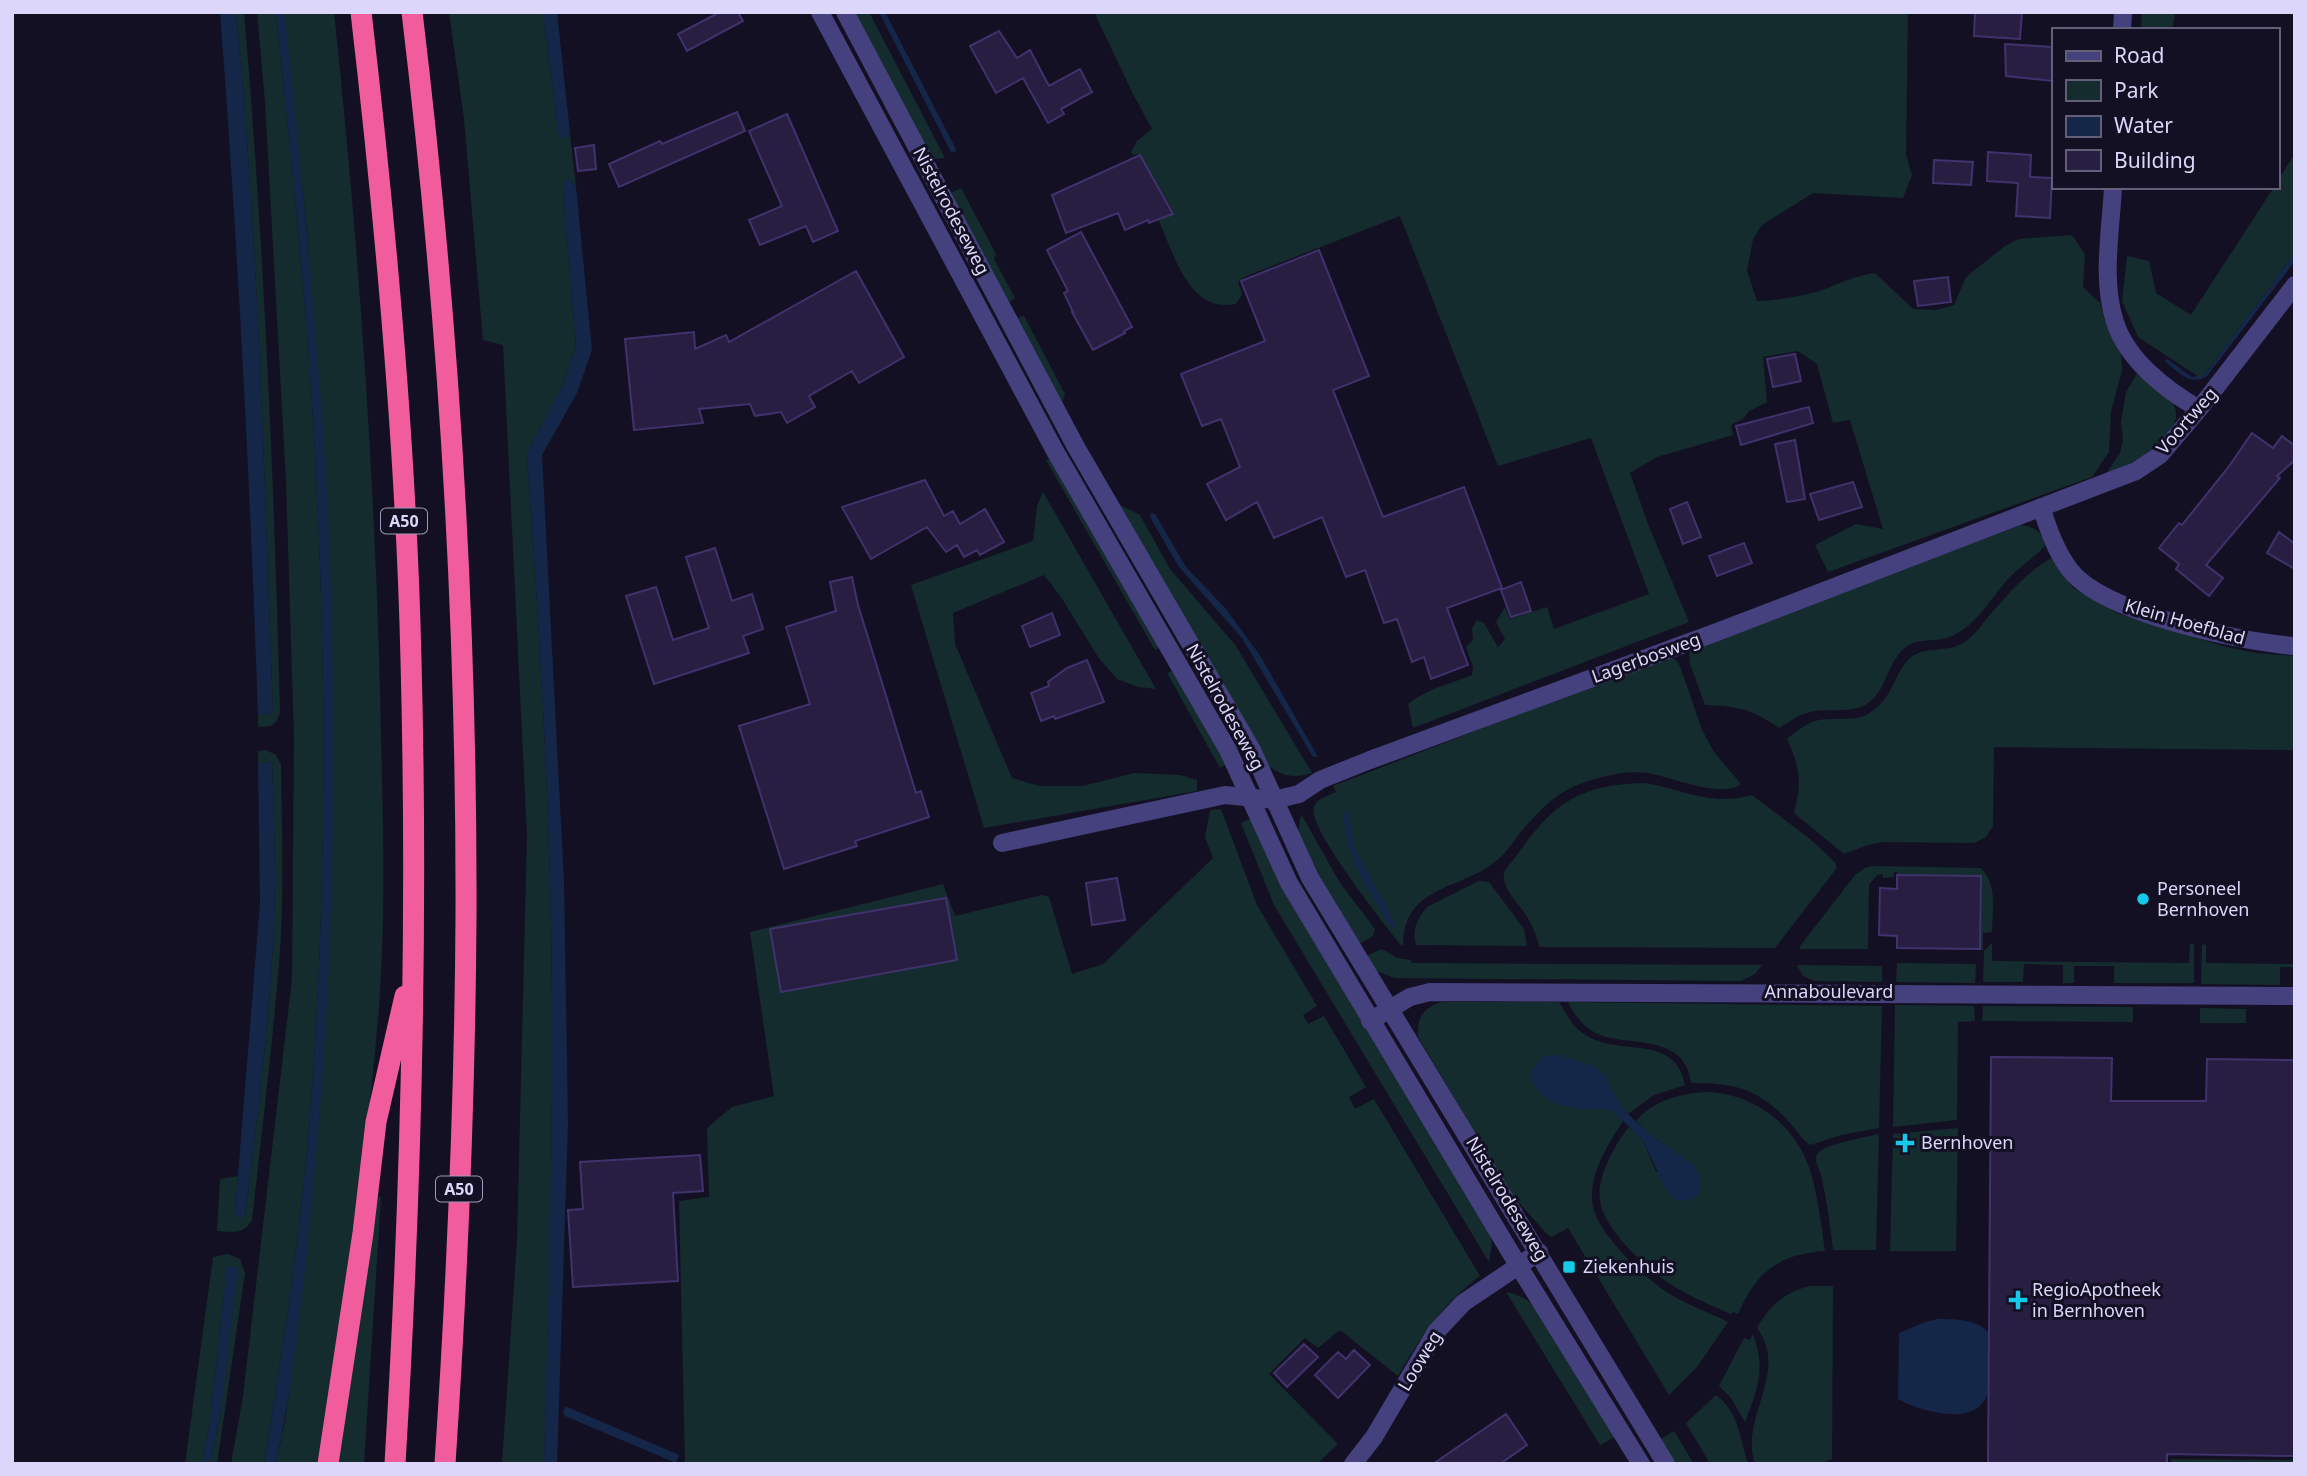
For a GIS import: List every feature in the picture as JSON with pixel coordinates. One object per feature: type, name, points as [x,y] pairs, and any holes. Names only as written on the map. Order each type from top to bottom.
[{"type":"highway","name":"A50","points":[[361,12],[389,289],[402,465],[411,659],[414,954],[407,1224],[395,1464]]},
{"type":"highway","name":"A50","points":[[412,12],[431,169],[442,303],[461,666],[466,915],[463,1086],[445,1464]]},
{"type":"highway","name":"A50","points":[[328,1464],[363,1233],[376,1122],[414,954]]},
{"type":"street","name":"Nistelrodeseweg","points":[[820,12],[1055,451],[1228,750],[1289,883],[1370,1021],[1641,1464]]},
{"type":"street","name":"Nistelrodeseweg","points":[[845,12],[1076,447],[1252,750],[1310,878],[1539,1251],[1665,1464]]},
{"type":"street","points":[[2113,189],[2108,284],[2115,323],[2133,356],[2178,397],[2199,410]]},
{"type":"street","name":"Voortweg","points":[[2041,507],[2136,471],[2161,455],[2295,285]]},
{"type":"street","name":"Lagerbosweg","points":[[1250,799],[1274,800],[1299,794],[1320,780],[1370,760],[1717,632],[2041,507]]},
{"type":"street","name":"Klein Hoefblad","points":[[2041,507],[2070,571],[2087,585],[2124,606],[2234,639],[2295,646]]},
{"type":"street","name":"Nistelrodeseweg","points":[[1002,843],[1225,795],[1250,799]]},
{"type":"street","name":"Annaboulevard","points":[[1370,1021],[1390,1007],[1430,992],[2295,996]]},
{"type":"street","name":"Looweg","points":[[1353,1464],[1374,1437],[1436,1332],[1463,1303],[1539,1251]]},
{"type":"green space","points":[[236,12],[244,12],[257,187],[278,625],[280,712],[271,726],[258,727],[258,715],[273,713],[255,274]]},
{"type":"green space","points":[[257,12],[276,12],[306,318],[321,594],[323,855],[310,1116],[285,1334],[264,1464],[231,1464],[243,1396],[292,979],[294,738],[286,481],[265,102]]},
{"type":"green space","points":[[284,12],[334,12],[364,351],[374,521],[383,809],[381,967],[374,1063],[361,1178],[320,1464],[276,1464],[285,1421],[300,1310],[320,1107],[327,496],[306,222]]},
{"type":"green space","points":[[449,12],[543,12],[558,130],[565,137],[570,133],[576,187],[569,178],[563,194],[576,345],[564,383],[527,457],[550,862],[551,1172],[544,1464],[502,1464],[517,1241],[527,835],[503,345],[483,340],[464,119]]},
{"type":"green space","points":[[852,12],[869,12],[945,158],[932,159]]},
{"type":"green space","points":[[1094,12],[1908,12],[1906,155],[1912,175],[1903,198],[1813,193],[1762,225],[1753,239],[1747,271],[1757,301],[1806,295],[1875,273],[1913,309],[1936,310],[1954,305],[1966,277],[2005,246],[2019,239],[2072,235],[2085,254],[2083,287],[2100,303],[2121,354],[2122,371],[2111,411],[2109,452],[2092,477],[1828,572],[1815,545],[1856,524],[1883,529],[1850,420],[1833,423],[1817,364],[1798,351],[1763,357],[1767,402],[1749,411],[1743,419],[1731,425],[1733,435],[1657,457],[1630,473],[1689,622],[1413,728],[1408,704],[1430,691],[1472,675],[1473,667],[1466,647],[1473,640],[1472,628],[1477,620],[1484,623],[1498,647],[1505,639],[1496,622],[1505,607],[1510,619],[1547,607],[1554,629],[1649,594],[1591,438],[1498,466],[1400,216],[1244,277],[1238,282],[1242,294],[1236,304],[1220,305],[1206,300],[1195,291],[1178,264],[1159,221],[1174,213],[1140,154],[1133,155],[1131,152],[1137,141],[1152,129]]},
{"type":"green space","points":[[2142,12],[2175,12],[2172,28],[2141,28]]},
{"type":"green space","points":[[2295,153],[2295,253],[2204,375],[2199,377],[2138,337],[2122,301],[2127,256],[2149,261],[2156,293],[2191,315],[2273,189],[2279,189],[2279,179]]},
{"type":"green space","points":[[961,188],[996,254],[994,259],[1015,298],[1009,302],[951,193]]},
{"type":"green space","points":[[1024,316],[1065,394],[1062,404],[1018,318]]},
{"type":"green space","points":[[2138,372],[2172,401],[2176,414],[2173,425],[2166,437],[2143,456],[2106,474],[2120,453],[2126,392]]},
{"type":"green space","points":[[1051,459],[1161,647],[1155,650],[1046,460]]},
{"type":"green space","points":[[1043,492],[1156,689],[1138,687],[1117,679],[1098,657],[1044,575],[953,613],[955,644],[1012,778],[1040,786],[1083,786],[1134,773],[1180,775],[1197,780],[1197,791],[984,828],[911,585],[1033,541],[1037,506]]},
{"type":"green space","points":[[1120,505],[1140,515],[1170,569],[1236,646],[1312,773],[1288,775],[1266,764]]},
{"type":"green space","points":[[2021,525],[2040,533],[2045,545],[2041,550],[2010,577],[1976,618],[1960,632],[1950,637],[1914,643],[1902,651],[1878,692],[1865,705],[1807,713],[1779,728],[1744,710],[1705,705],[1690,664],[1689,649]]},
{"type":"green space","points":[[2051,558],[2073,588],[2119,614],[2226,647],[2295,656],[2295,750],[1994,747],[1993,826],[1986,837],[1974,843],[1882,842],[1844,854],[1794,813],[1798,775],[1787,739],[1814,721],[1852,719],[1871,712],[1884,700],[1908,660],[1921,652],[1950,648],[1967,641],[2018,584]]},
{"type":"green space","points":[[1670,656],[1677,661],[1681,669],[1702,730],[1714,752],[1741,784],[1732,788],[1709,788],[1648,773],[1632,772],[1599,778],[1572,787],[1541,810],[1495,862],[1423,900],[1413,911],[1406,926],[1403,946],[1400,944],[1348,876],[1322,834],[1315,818],[1314,807],[1318,801],[1336,792],[1333,786]]},
{"type":"green space","points":[[1175,670],[1226,764],[1220,768],[1167,673]]},
{"type":"green space","points":[[266,750],[276,755],[281,765],[282,812],[281,928],[271,1052],[252,1220],[241,1230],[217,1231],[220,1179],[238,1176],[235,1212],[245,1216],[262,1070],[272,960],[275,883],[272,762],[258,764],[258,751]]},
{"type":"green space","points":[[1644,783],[1711,798],[1752,795],[1810,839],[1836,863],[1836,869],[1775,948],[1539,947],[1528,919],[1505,884],[1504,872],[1533,833],[1561,806],[1595,789]]},
{"type":"green space","points":[[1221,809],[1257,905],[1317,1006],[1303,1015],[1308,1024],[1324,1016],[1366,1087],[1349,1097],[1355,1109],[1374,1099],[1480,1276],[1455,1297],[1434,1322],[1398,1376],[1340,1330],[1318,1348],[1305,1338],[1269,1374],[1338,1444],[1317,1464],[685,1464],[679,1201],[709,1197],[707,1128],[732,1107],[774,1096],[750,932],[943,884],[955,916],[1042,895],[1049,897],[1072,974],[1103,964],[1213,858],[1205,837],[1210,810]]},
{"type":"green space","points":[[1301,814],[1340,883],[1375,929],[1373,936],[1359,944],[1302,850],[1298,833]]},
{"type":"green space","points":[[1250,819],[1293,907],[1489,1231],[1492,1242],[1489,1262],[1274,905],[1241,823]]},
{"type":"green space","points":[[1872,866],[1981,868],[1990,882],[1993,898],[1992,932],[1983,933],[1983,950],[1976,949],[1976,881],[1897,881],[1897,872],[1894,872],[1894,877],[1883,878],[1883,874],[1877,875],[1869,885],[1868,949],[1800,949],[1855,875]]},
{"type":"green space","points":[[1479,881],[1489,882],[1524,929],[1527,946],[1417,945],[1414,935],[1416,925],[1427,907]]},
{"type":"green space","points":[[1992,943],[1992,961],[2189,963],[2190,944],[2194,944],[2194,983],[2114,983],[2114,966],[2074,966],[2074,983],[2063,983],[2063,965],[2024,964],[2023,982],[1983,982],[1984,951]]},
{"type":"green space","points":[[2206,944],[2206,963],[2295,964],[2295,967],[2280,967],[2280,985],[2201,984],[2202,945]]},
{"type":"green space","points":[[1382,949],[1397,958],[1411,960],[1412,963],[1762,965],[1755,974],[1741,981],[1395,978],[1376,971],[1366,956]]},
{"type":"green space","points":[[1897,963],[1976,964],[1975,983],[1896,982]]},
{"type":"green space","points":[[1797,965],[1882,966],[1882,982],[1814,981],[1803,976]]},
{"type":"green space","points":[[1442,1002],[1559,1002],[1572,1023],[1585,1035],[1604,1043],[1660,1053],[1671,1059],[1680,1069],[1685,1085],[1654,1095],[1628,1114],[1622,1108],[1611,1110],[1623,1121],[1597,1168],[1592,1189],[1594,1212],[1620,1251],[1665,1291],[1728,1322],[1697,1367],[1669,1395],[1568,1228],[1552,1237],[1548,1235],[1511,1194],[1418,1037],[1418,1024],[1422,1014]]},
{"type":"green space","points":[[1568,1002],[1882,1006],[1879,1128],[1841,1135],[1810,1145],[1777,1110],[1755,1094],[1733,1086],[1691,1083],[1687,1068],[1679,1057],[1669,1050],[1657,1045],[1597,1034],[1582,1023]]},
{"type":"green space","points":[[1895,1005],[1974,1006],[1975,1021],[1958,1022],[1957,1120],[1893,1127]]},
{"type":"green space","points":[[1983,1006],[2133,1007],[2133,1022],[1982,1021]]},
{"type":"green space","points":[[2200,1008],[2246,1009],[2246,1023],[2200,1023]]},
{"type":"green space","points":[[1708,1092],[1725,1094],[1757,1106],[1784,1126],[1795,1139],[1813,1180],[1825,1251],[1795,1256],[1771,1268],[1753,1287],[1738,1314],[1731,1314],[1696,1299],[1655,1273],[1616,1234],[1600,1201],[1604,1172],[1618,1142],[1629,1127],[1643,1140],[1656,1172],[1694,1165],[1650,1135],[1636,1121],[1651,1108],[1669,1099]]},
{"type":"green space","points":[[1958,1128],[1956,1251],[1890,1251],[1893,1134]]},
{"type":"green space","points":[[1879,1134],[1876,1250],[1833,1250],[1825,1194],[1816,1162],[1817,1154],[1836,1144]]},
{"type":"green space","points":[[376,1196],[381,1197],[364,1464],[336,1464]]},
{"type":"green space","points":[[228,1254],[240,1259],[245,1273],[217,1464],[210,1464],[221,1411],[227,1267],[210,1421],[202,1464],[185,1464],[213,1257]]},
{"type":"green space","points":[[1809,1286],[1833,1286],[1832,1459],[1819,1464],[1755,1464],[1753,1430],[1767,1378],[1768,1361],[1766,1345],[1757,1328],[1778,1301]]},
{"type":"green space","points":[[1506,1292],[1524,1298],[1538,1310],[1615,1437],[1600,1445]]},
{"type":"green space","points":[[1753,1334],[1760,1369],[1754,1399],[1745,1422],[1731,1398],[1719,1386],[1744,1338],[1750,1340]]},
{"type":"green space","points":[[1716,1395],[1730,1409],[1748,1464],[1710,1464],[1686,1423]]},
{"type":"green space","points":[[1674,1431],[1694,1464],[1673,1464],[1659,1440]]},
{"type":"green space","points":[[2171,1459],[2295,1460],[2295,1464],[2171,1464]]},
{"type":"water","points":[[220,12],[236,12],[255,275],[273,713],[258,715],[243,363]]},
{"type":"water","points":[[276,12],[284,12],[286,24],[323,435],[331,577],[334,742],[328,989],[313,1193],[290,1387],[276,1464],[264,1464],[285,1334],[310,1116],[320,942],[324,768],[318,507],[310,369]]},
{"type":"water","points":[[543,12],[557,12],[570,133],[566,137],[560,137],[558,130]]},
{"type":"water","points":[[879,12],[885,12],[956,149],[955,152],[951,152]]},
{"type":"water","points":[[569,178],[576,187],[592,350],[577,393],[542,455],[564,882],[568,1123],[557,1464],[544,1464],[551,1172],[550,862],[527,457],[564,383],[576,345],[563,194],[563,183]]},
{"type":"water","points":[[2295,253],[2295,261],[2207,376],[2190,379],[2165,361],[2167,359],[2192,377],[2204,375]]},
{"type":"water","points":[[1151,513],[1155,514],[1186,567],[1226,609],[1261,657],[1318,757],[1313,757],[1242,638],[1179,567],[1150,517]]},
{"type":"water","points":[[272,762],[275,883],[269,996],[245,1216],[239,1218],[235,1212],[260,903],[258,764]]},
{"type":"water","points":[[1349,811],[1354,848],[1396,924],[1394,928],[1367,887],[1353,859],[1345,829],[1344,813]]},
{"type":"water","points":[[1558,1055],[1592,1065],[1604,1074],[1622,1108],[1650,1135],[1694,1165],[1700,1179],[1699,1193],[1693,1199],[1678,1201],[1666,1190],[1643,1140],[1611,1110],[1563,1105],[1542,1095],[1530,1074],[1543,1056]]},
{"type":"water","points":[[227,1266],[238,1268],[221,1411],[210,1464],[202,1464],[210,1421]]},
{"type":"water","points":[[1938,1319],[1963,1320],[1976,1324],[1986,1330],[1989,1336],[1989,1390],[1981,1405],[1971,1411],[1959,1414],[1933,1412],[1898,1399],[1899,1333]]},
{"type":"water","points":[[565,1406],[679,1455],[676,1463],[565,1416]]},
{"type":"building","points":[[720,12],[738,12],[743,21],[687,51],[678,34]]},
{"type":"building","points":[[1975,12],[2022,12],[2020,39],[1974,36]]},
{"type":"building","points":[[999,31],[1017,58],[1030,50],[1049,86],[1080,69],[1092,92],[1061,109],[1064,114],[1048,123],[1023,78],[996,93],[970,46]]},
{"type":"building","points":[[2005,44],[2052,47],[2052,81],[2006,76]]},
{"type":"building","points":[[737,112],[745,131],[619,187],[609,164],[660,141],[662,144]]},
{"type":"building","points":[[787,114],[838,231],[813,242],[806,226],[760,245],[749,220],[782,206],[749,131]]},
{"type":"building","points":[[594,145],[596,169],[578,171],[575,148]]},
{"type":"building","points":[[1988,152],[2031,155],[2030,177],[2052,178],[2050,218],[2016,216],[2018,183],[1987,181]]},
{"type":"building","points":[[1140,155],[1173,214],[1149,223],[1148,220],[1125,230],[1118,213],[1066,233],[1052,195]]},
{"type":"building","points":[[1934,160],[1973,162],[1971,185],[1933,183]]},
{"type":"building","points":[[1081,232],[1132,327],[1093,350],[1072,312],[1064,293],[1068,291],[1047,250]]},
{"type":"building","points":[[1319,250],[1369,376],[1333,390],[1383,517],[1464,487],[1502,588],[1447,608],[1468,665],[1431,679],[1424,657],[1412,662],[1397,619],[1384,623],[1365,570],[1346,577],[1322,517],[1274,538],[1257,502],[1226,520],[1207,484],[1240,467],[1221,419],[1202,426],[1181,374],[1265,341],[1241,281]]},
{"type":"building","points":[[856,271],[904,357],[859,383],[852,371],[809,396],[815,407],[787,423],[781,412],[755,416],[750,404],[699,409],[703,423],[634,430],[625,339],[694,332],[695,349],[726,335],[729,342]]},
{"type":"building","points":[[1948,277],[1951,302],[1918,306],[1914,281]]},
{"type":"building","points":[[1795,354],[1801,381],[1773,387],[1767,359]]},
{"type":"building","points":[[1809,407],[1813,423],[1741,445],[1736,426]]},
{"type":"building","points":[[2252,433],[2273,448],[2282,436],[2295,446],[2295,460],[2277,476],[2280,478],[2206,565],[2223,578],[2209,596],[2176,569],[2179,564],[2159,548],[2179,523],[2182,525]]},
{"type":"building","points":[[1795,440],[1805,499],[1787,502],[1775,444]]},
{"type":"building","points":[[925,480],[944,516],[953,511],[960,524],[985,509],[1004,542],[980,555],[977,550],[964,557],[957,545],[946,552],[927,527],[871,559],[842,507]]},
{"type":"building","points":[[1853,482],[1862,507],[1819,520],[1810,494]]},
{"type":"building","points":[[1687,502],[1701,537],[1683,544],[1670,509]]},
{"type":"building","points":[[2279,532],[2295,544],[2295,569],[2267,553]]},
{"type":"building","points":[[1744,543],[1752,563],[1717,576],[1709,556]]},
{"type":"building","points":[[715,548],[732,601],[752,594],[763,629],[743,636],[749,653],[654,684],[626,596],[656,587],[673,640],[709,628],[686,557]]},
{"type":"building","points":[[852,577],[858,605],[916,793],[921,791],[929,817],[855,841],[857,846],[784,869],[739,726],[810,704],[786,627],[836,611],[830,582]]},
{"type":"building","points":[[1521,582],[1531,611],[1511,617],[1501,590]]},
{"type":"building","points":[[1052,613],[1060,635],[1030,647],[1022,626]]},
{"type":"building","points":[[1087,660],[1104,702],[1055,719],[1054,716],[1041,721],[1031,693],[1049,686],[1048,682],[1067,668]]},
{"type":"building","points":[[1897,875],[1981,876],[1980,949],[1897,948],[1897,936],[1879,935],[1880,888],[1897,889]]},
{"type":"building","points":[[1117,878],[1125,920],[1092,925],[1086,883]]},
{"type":"building","points":[[946,898],[957,960],[781,992],[770,929]]},
{"type":"building","name":"Bernhoven","points":[[1991,1057],[2112,1058],[2111,1101],[2206,1101],[2207,1059],[2295,1060],[2295,1456],[2167,1454],[2167,1464],[1988,1464]]},
{"type":"building","points":[[700,1155],[703,1191],[673,1193],[678,1281],[573,1287],[568,1210],[583,1209],[580,1162]]},
{"type":"building","points":[[1304,1344],[1318,1357],[1287,1387],[1274,1373]]},
{"type":"building","points":[[1354,1350],[1370,1365],[1338,1398],[1315,1375],[1338,1352],[1346,1359]]},
{"type":"building","points":[[1506,1414],[1527,1445],[1500,1464],[1433,1464]]},
{"type":"place","name":"Personeel Bernhoven","points":[[2143,899]]},
{"type":"place","name":"Bernhoven","points":[[1905,1143]]},
{"type":"place","name":"Ziekenhuis","points":[[1569,1267]]},
{"type":"place","name":"RegioApotheek in Bernhoven","points":[[2018,1300]]}]
